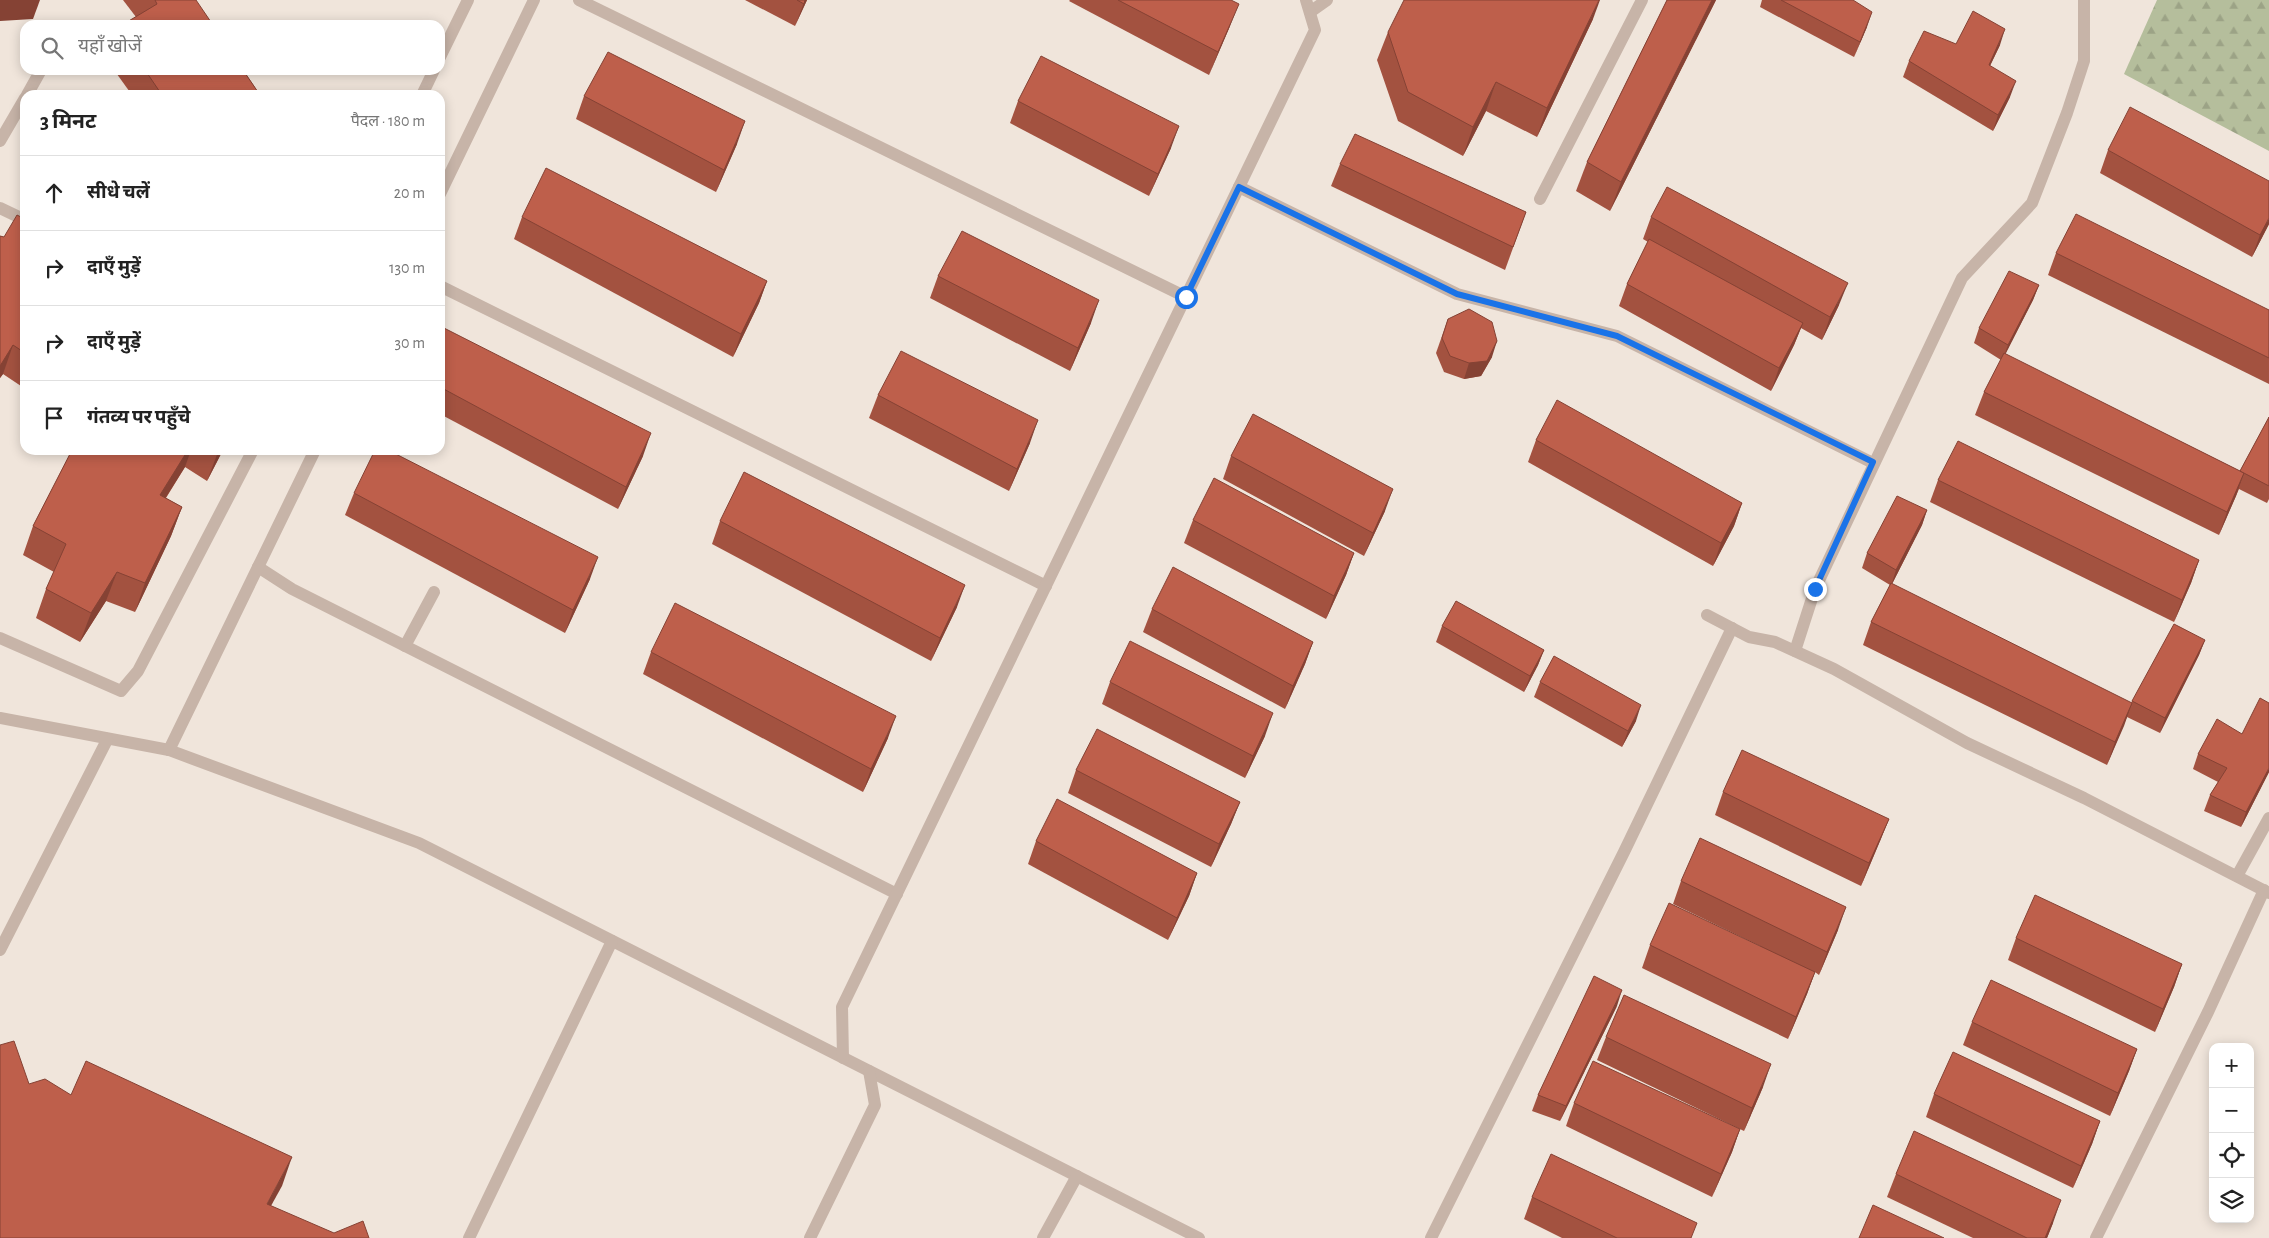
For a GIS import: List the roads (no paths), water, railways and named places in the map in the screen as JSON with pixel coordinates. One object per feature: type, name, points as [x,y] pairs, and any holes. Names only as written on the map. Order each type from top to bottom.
[{"type":"street","points":[[445,47],[468,0]]},
{"type":"street","points":[[445,184],[534,0]]},
{"type":"street","points":[[579,0],[1186,297]]},
{"type":"street","points":[[843,1058],[842,1007],[1315,30],[1308,6],[1327,0]]},
{"type":"street","points":[[1540,199],[1642,0]]},
{"type":"street","points":[[1795,651],[1815,589],[1873,462],[1962,278],[2032,203],[2067,113],[2084,61],[2084,0]]},
{"type":"street","points":[[29,90],[38,75]]},
{"type":"street","points":[[424,90],[432,75]]},
{"type":"street","points":[[0,141],[20,106]]},
{"type":"street","points":[[1239,187],[1457,294],[1617,336],[1873,462]]},
{"type":"street","points":[[0,208],[20,218]]},
{"type":"street","points":[[445,288],[1046,586]]},
{"type":"street","points":[[0,638],[121,691],[138,671],[250,455]]},
{"type":"street","points":[[169,750],[313,455]]},
{"type":"street","points":[[258,567],[292,589],[897,894]]},
{"type":"street","points":[[405,646],[434,592]]},
{"type":"street","points":[[1707,614],[1749,637],[1775,642],[1834,669],[1967,743],[2084,798],[2266,891],[2096,1238]]},
{"type":"street","points":[[1431,1238],[1624,852],[1732,628]]},
{"type":"street","points":[[0,718],[169,750],[419,843],[1200,1238]]},
{"type":"street","points":[[0,950],[107,740],[105,738]]},
{"type":"street","points":[[2237,876],[2269,818]]},
{"type":"street","points":[[469,1238],[612,941]]},
{"type":"street","points":[[810,1238],[875,1105],[869,1071]]},
{"type":"street","points":[[1043,1238],[1077,1176]]}]
